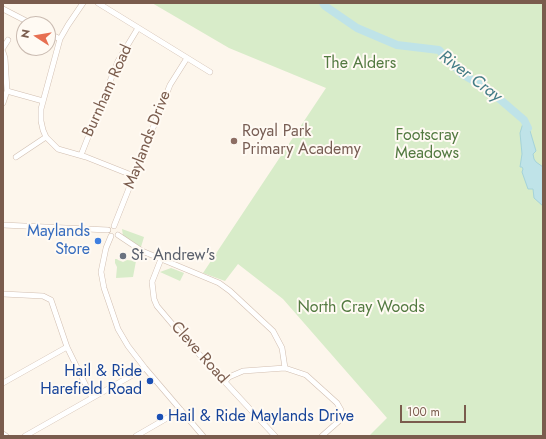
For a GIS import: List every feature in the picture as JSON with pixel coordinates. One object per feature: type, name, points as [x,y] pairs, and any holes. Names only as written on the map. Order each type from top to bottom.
[{"type":"street","points":[[83,3],[60,39],[40,114],[41,122],[46,137],[58,149],[81,155],[134,176]]},
{"type":"street","points":[[98,3],[210,72]]},
{"type":"street","points":[[3,9],[17,16]]},
{"type":"street","name":"Burnham Road","points":[[81,155],[118,61],[138,28]]},
{"type":"street","points":[[56,37],[60,39]]},
{"type":"street","points":[[3,48],[8,40]]},
{"type":"street","points":[[3,52],[5,58],[7,91],[3,103]]},
{"type":"street","name":"Maylands Drive","points":[[114,226],[170,85],[187,58]]},
{"type":"street","points":[[7,91],[43,101]]},
{"type":"street","points":[[16,157],[46,137]]},
{"type":"street","points":[[3,225],[108,230],[110,227],[114,226],[118,228],[118,235]]},
{"type":"street","points":[[108,230],[108,233],[111,236]]},
{"type":"street","points":[[111,236],[114,237],[118,235],[142,251],[219,283],[230,291],[273,331],[282,348],[285,368]]},
{"type":"street","points":[[111,236],[106,248],[101,272],[109,306],[123,338],[145,368],[203,436]]},
{"type":"street","name":"Cleve Road","points":[[161,259],[152,282],[154,299],[158,306],[275,436]]},
{"type":"street","points":[[3,294],[43,296],[51,300],[67,347],[92,398]]},
{"type":"street","points":[[3,384],[67,347]]},
{"type":"street","points":[[25,436],[145,368]]},
{"type":"street","points":[[226,382],[230,377],[243,371],[285,368],[302,372],[311,378],[339,406],[341,415],[340,418],[322,436]]},
{"type":"street","points":[[136,436],[181,410]]},
{"type":"green space","name":"Footscray Meadows","points":[[152,3],[543,3],[543,436],[369,436],[387,418],[283,299],[238,264],[225,281],[203,273],[326,88],[229,48]]},
{"type":"green space","points":[[122,229],[144,237],[141,247],[123,236]]},
{"type":"green space","points":[[115,259],[123,262],[127,260],[136,261],[133,277],[116,278],[117,267]]},
{"type":"green space","points":[[171,268],[184,273],[180,281],[160,272]]},
{"type":"water","points":[[524,120],[528,124],[536,151],[533,154],[534,159],[543,167],[543,206],[534,198],[533,189],[528,189],[522,172],[523,169],[520,167],[522,154],[520,133]]},
{"type":"waterway","name":"River Cray","points":[[323,3],[325,6],[357,28],[397,45],[439,50],[462,74],[488,89],[524,120],[528,128]]},
{"type":"place","name":"Royal Park Primary Academy","points":[[234,141]]},
{"type":"place","name":"Maylands Store","points":[[98,241]]},
{"type":"place","name":"St. Andrew's","points":[[123,256]]},
{"type":"place","name":"Hail & Ride Harefield Road","points":[[150,381]]},
{"type":"place","name":"Hail & Ride Maylands Drive","points":[[160,417]]},
{"type":"park label","name":"The Alders","points":[[360,64]]},
{"type":"park label","name":"North Cray Woods","points":[[361,308]]}]
